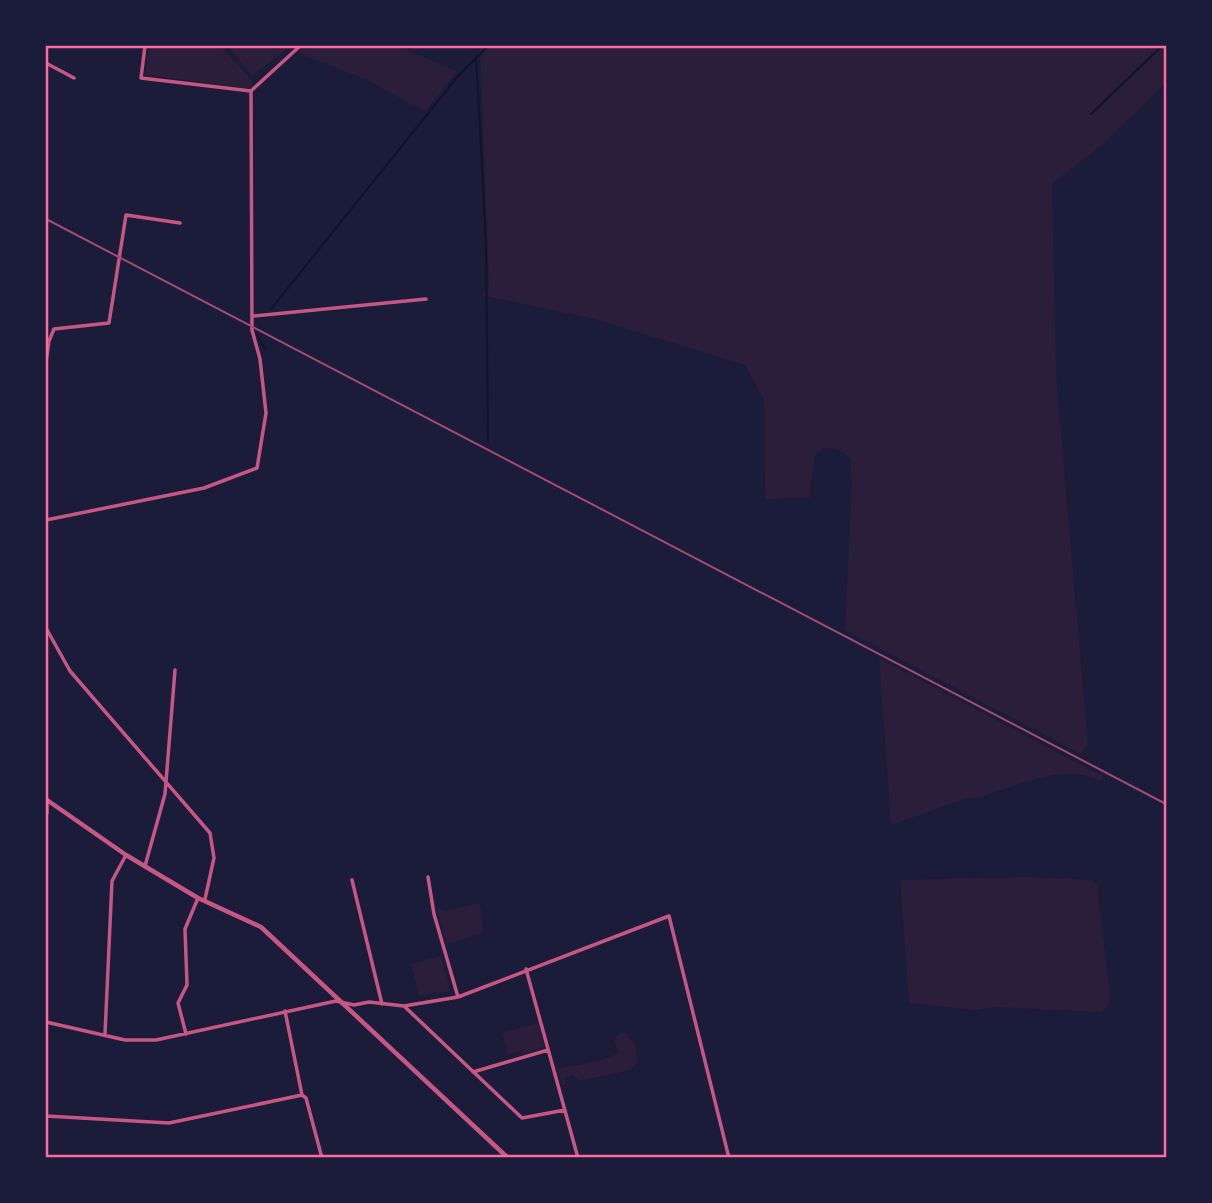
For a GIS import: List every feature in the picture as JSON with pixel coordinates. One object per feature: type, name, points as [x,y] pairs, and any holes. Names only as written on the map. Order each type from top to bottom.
[{"type":"main road","points":[[46,800],[46,813]]},
{"type":"street","points":[[145,46],[141,78],[251,91]]},
{"type":"street","points":[[46,520],[204,488],[257,468],[265,412],[253,316],[251,91],[300,46]]},
{"type":"street","points":[[46,63],[74,78]]},
{"type":"street","points":[[46,362],[48,341],[54,329],[109,323],[126,215],[180,223]]},
{"type":"street","points":[[253,316],[426,299]]},
{"type":"street","points":[[46,628],[70,671],[210,833],[214,844],[205,899]]},
{"type":"street","points":[[145,866],[160,820],[166,784],[175,670]]},
{"type":"street","points":[[46,800],[126,855],[198,898],[261,927],[508,1157]]},
{"type":"street","points":[[105,1035],[111,881],[126,855]]},
{"type":"street","points":[[428,877],[434,914],[458,997]]},
{"type":"street","points":[[352,880],[382,1004]]},
{"type":"street","points":[[186,1034],[178,1003],[187,985],[186,929],[198,898]]},
{"type":"street","points":[[46,1022],[125,1040],[156,1040],[341,1000],[354,1005],[404,1006],[458,997],[526,968],[669,916],[729,1157]]},
{"type":"street","points":[[526,968],[578,1157]]},
{"type":"street","points":[[404,1006],[522,1118],[529,1119],[565,1110]]},
{"type":"street","points":[[285,1011],[302,1095],[306,1098],[322,1157]]},
{"type":"street","points":[[472,1072],[549,1050]]},
{"type":"street","points":[[46,1116],[170,1123],[302,1095]]},
{"type":"shaded area","points":[[149,46],[224,46],[223,49],[253,81],[251,89],[145,75]]},
{"type":"shaded area","points":[[228,46],[291,46],[252,76]]},
{"type":"shaded area","points":[[307,46],[396,46],[457,71],[427,109],[422,110],[365,79],[301,54],[300,50]]},
{"type":"shaded area","points":[[480,46],[1166,46],[1166,83],[1103,144],[1052,184],[1056,374],[1088,745],[1081,754],[845,630],[852,482],[850,458],[838,449],[824,448],[815,455],[809,498],[765,499],[764,400],[745,365],[594,319],[481,295],[489,288]]},
{"type":"shaded area","points":[[879,658],[1102,776],[1103,782],[1072,774],[1040,778],[978,798],[967,798],[891,825]]},
{"type":"shaded area","points":[[1029,877],[1092,880],[1097,885],[1110,993],[1107,1007],[1102,1012],[994,1007],[975,1010],[909,1003],[900,880]]},
{"type":"shaded area","points":[[480,903],[484,932],[446,945],[437,906],[444,911]]},
{"type":"shaded area","points":[[441,956],[450,991],[419,996],[411,964]]},
{"type":"shaded area","points":[[538,1023],[544,1047],[522,1055],[521,1051],[508,1054],[502,1033]]},
{"type":"shaded area","points":[[627,1033],[629,1039],[635,1042],[637,1062],[631,1070],[579,1081],[574,1075],[564,1078],[566,1084],[562,1085],[557,1069],[597,1061],[618,1053],[614,1040],[619,1034]]},
{"type":"waterway","points":[[271,309],[458,76],[488,46]]},
{"type":"waterway","points":[[1091,114],[1162,46]]},
{"type":"waterway","points":[[476,56],[486,239],[488,442]]},
{"type":"waterway","points":[[256,333],[265,349]]},
{"type":"railway","points":[[46,219],[1166,804]]}]
